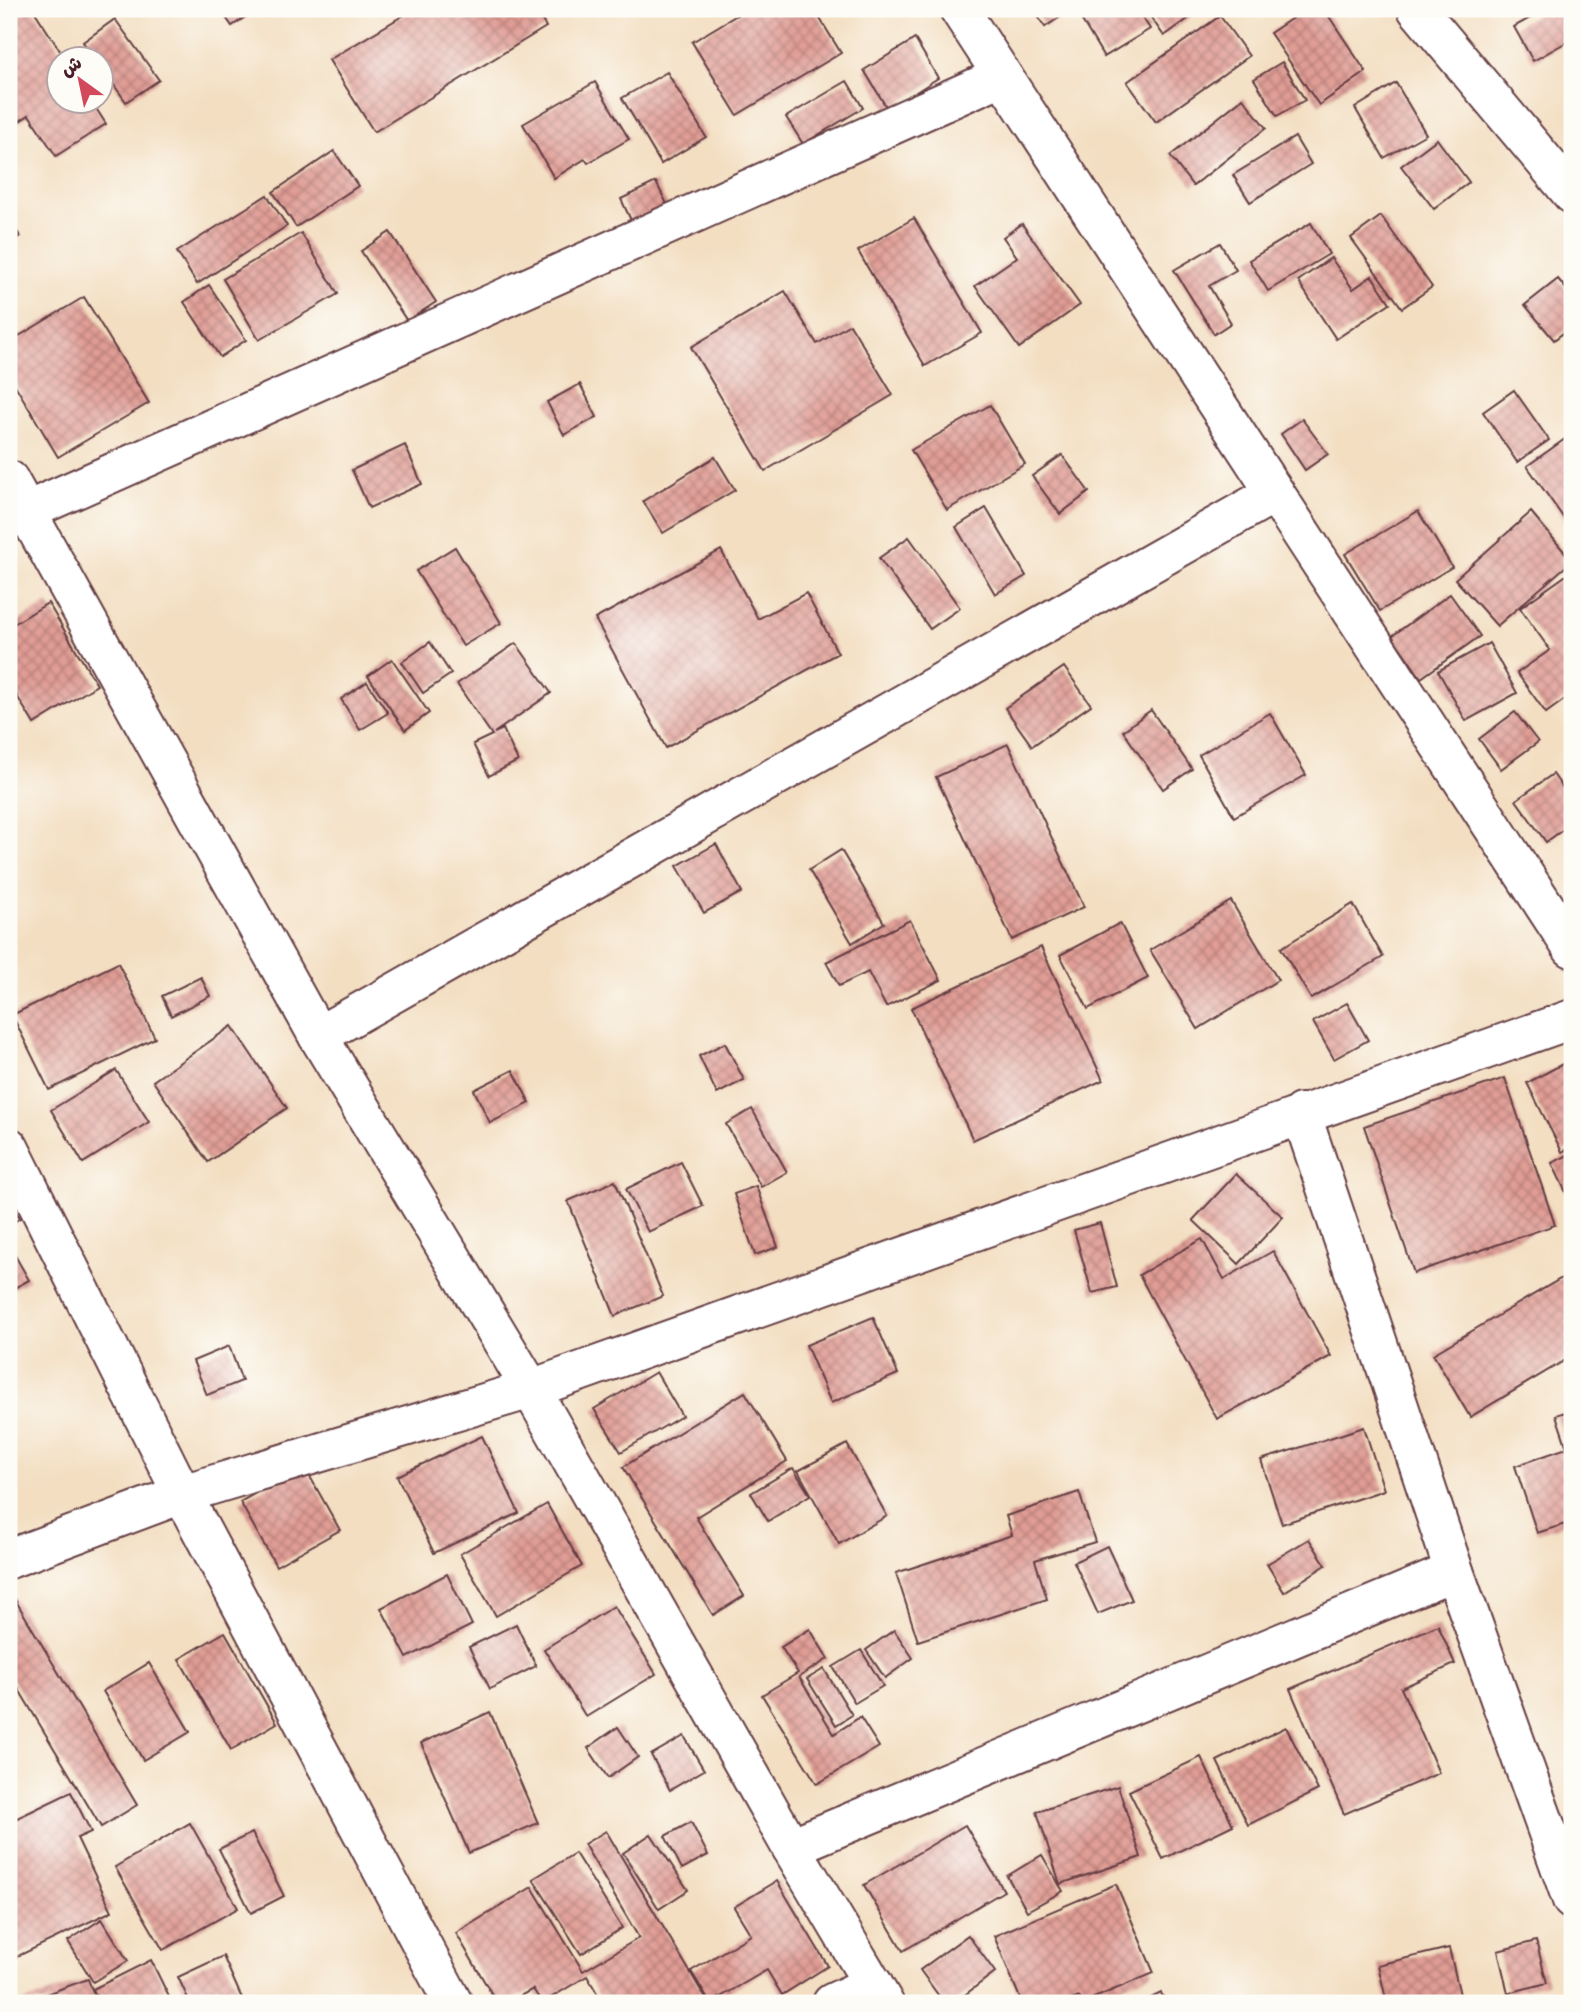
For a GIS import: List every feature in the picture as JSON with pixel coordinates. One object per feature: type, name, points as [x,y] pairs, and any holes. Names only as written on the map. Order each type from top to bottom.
[{"type":"street","points":[[960,9],[1572,948]]},
{"type":"street","points":[[1417,9],[1572,194]]},
{"type":"street","points":[[832,2003],[878,1994],[791,1847],[531,1389],[318,1036],[14,504],[1002,76]]},
{"type":"street","points":[[318,1036],[1275,493]]},
{"type":"street","points":[[9,1559],[182,1494],[531,1389],[1572,1019]]},
{"type":"street","points":[[1301,1114],[1454,1571],[1572,1900]]},
{"type":"street","points":[[9,1147],[182,1494],[453,2003]]},
{"type":"street","points":[[791,1847],[1454,1571]]},
{"type":"building","points":[[9,9],[33,9],[57,46],[46,46],[46,116],[101,116],[106,124],[56,156],[29,115],[9,128],[9,50],[14,47],[9,38]]},
{"type":"building","points":[[220,9],[257,9],[232,26]]},
{"type":"building","points":[[414,9],[535,9],[546,27],[374,132],[329,60]]},
{"type":"building","points":[[747,9],[814,9],[841,53],[737,115],[692,42]]},
{"type":"building","points":[[1033,9],[1072,9],[1045,27]]},
{"type":"building","points":[[1088,9],[1137,9],[1150,29],[1104,57],[1078,14]]},
{"type":"building","points":[[1145,9],[1202,9],[1164,36]]},
{"type":"building","points":[[1306,9],[1324,9],[1366,72],[1319,105],[1270,33]]},
{"type":"building","points":[[1546,9],[1572,9],[1572,39],[1533,61],[1514,27]]},
{"type":"building","points":[[1220,16],[1249,56],[1156,122],[1127,82]]},
{"type":"building","points":[[115,19],[159,80],[126,102],[116,88],[116,46],[86,46],[83,42]]},
{"type":"building","points":[[915,39],[938,78],[888,110],[864,70]]},
{"type":"building","points":[[1282,62],[1305,100],[1277,116],[1254,79]]},
{"type":"building","points":[[667,72],[706,137],[661,164],[622,98]]},
{"type":"building","points":[[847,81],[863,108],[803,144],[786,117]]},
{"type":"building","points":[[595,82],[629,139],[588,163],[585,159],[554,178],[523,124]]},
{"type":"building","points":[[1396,83],[1426,134],[1384,158],[1355,108]]},
{"type":"building","points":[[1243,98],[1266,128],[1193,186],[1170,156]]},
{"type":"building","points":[[1295,137],[1311,164],[1250,202],[1233,175]]},
{"type":"building","points":[[1437,139],[1469,182],[1434,209],[1401,166]]},
{"type":"building","points":[[334,151],[358,186],[296,227],[273,192]]},
{"type":"building","points":[[656,182],[671,212],[636,231],[621,199]]},
{"type":"building","points":[[267,195],[287,226],[197,284],[177,252]]},
{"type":"building","points":[[1381,216],[1432,287],[1402,308],[1351,238]]},
{"type":"building","points":[[914,218],[982,333],[925,366],[858,251]]},
{"type":"building","points":[[9,220],[20,236],[9,244]]},
{"type":"building","points":[[1311,223],[1329,254],[1268,291],[1249,260]]},
{"type":"building","points":[[1022,224],[1080,305],[1019,348],[975,286],[1017,257],[1003,237]]},
{"type":"building","points":[[390,232],[436,302],[407,321],[361,251]]},
{"type":"building","points":[[301,233],[338,294],[259,340],[223,279]]},
{"type":"building","points":[[1220,243],[1236,270],[1209,286],[1231,323],[1214,334],[1174,270]]},
{"type":"building","points":[[1331,258],[1353,289],[1372,276],[1390,303],[1336,339],[1298,281]]},
{"type":"building","points":[[1558,279],[1572,296],[1572,326],[1554,340],[1525,305]]},
{"type":"building","points":[[209,285],[246,340],[220,357],[184,302]]},
{"type":"building","points":[[785,291],[817,344],[850,324],[893,395],[765,471],[691,347]]},
{"type":"building","points":[[84,297],[149,403],[58,457],[9,375],[9,342]]},
{"type":"building","points":[[580,384],[597,417],[564,435],[547,402]]},
{"type":"building","points":[[1514,390],[1549,440],[1517,462],[1483,412]]},
{"type":"building","points":[[990,405],[1025,464],[947,510],[911,450]]},
{"type":"building","points":[[1302,419],[1328,454],[1305,470],[1281,434]]},
{"type":"building","points":[[1572,434],[1570,481],[1572,530],[1527,466]]},
{"type":"building","points":[[405,445],[422,484],[369,508],[352,470]]},
{"type":"building","points":[[1062,455],[1089,492],[1060,514],[1032,476]]},
{"type":"building","points":[[715,457],[735,490],[663,533],[643,501]]},
{"type":"building","points":[[986,508],[1026,576],[995,594],[956,527]]},
{"type":"building","points":[[1418,511],[1452,567],[1380,611],[1345,554]]},
{"type":"building","points":[[1531,512],[1572,561],[1497,626],[1455,579]]},
{"type":"building","points":[[909,537],[960,608],[930,629],[879,558]]},
{"type":"building","points":[[455,547],[501,623],[463,646],[416,571]]},
{"type":"building","points":[[721,550],[758,619],[806,593],[838,653],[666,748],[595,619]]},
{"type":"building","points":[[1572,571],[1572,694],[1546,713],[1517,673],[1550,650],[1520,608]]},
{"type":"building","points":[[1450,594],[1480,636],[1421,678],[1392,636]]},
{"type":"building","points":[[48,603],[97,685],[34,724],[9,683],[9,627]]},
{"type":"building","points":[[430,642],[451,674],[423,693],[402,662]]},
{"type":"building","points":[[516,643],[551,693],[494,733],[503,729],[518,761],[489,776],[473,744],[492,735],[457,684]]},
{"type":"building","points":[[1489,643],[1517,693],[1466,721],[1438,671]]},
{"type":"building","points":[[392,659],[429,713],[405,730],[368,676]]},
{"type":"building","points":[[1064,667],[1091,705],[1032,746],[1005,708]]},
{"type":"building","points":[[367,682],[388,713],[360,730],[341,699]]},
{"type":"building","points":[[1151,710],[1192,769],[1163,789],[1123,731]]},
{"type":"building","points":[[1515,712],[1538,742],[1501,769],[1479,739]]},
{"type":"building","points":[[1270,713],[1306,775],[1234,817],[1199,755]]},
{"type":"building","points":[[1008,744],[1084,907],[1012,940],[936,777]]},
{"type":"building","points":[[1553,774],[1572,801],[1572,823],[1546,842],[1516,800]]},
{"type":"building","points":[[716,844],[742,892],[704,913],[677,866]]},
{"type":"building","points":[[841,850],[884,923],[852,943],[809,870]]},
{"type":"building","points":[[1231,901],[1278,980],[1198,1029],[1150,950]]},
{"type":"building","points":[[1353,904],[1383,957],[1311,999],[1281,948]]},
{"type":"building","points":[[910,920],[941,980],[886,1007],[868,972],[839,986],[826,962]]},
{"type":"building","points":[[1120,923],[1148,978],[1088,1009],[1060,955]]},
{"type":"building","points":[[1041,947],[1103,1080],[973,1140],[911,1008]]},
{"type":"building","points":[[118,963],[155,1038],[49,1090],[12,1015]]},
{"type":"building","points":[[201,977],[210,996],[171,1016],[162,996]]},
{"type":"building","points":[[1347,1003],[1368,1040],[1334,1059],[1313,1022]]},
{"type":"building","points":[[232,1026],[287,1108],[208,1162],[153,1081]]},
{"type":"building","points":[[725,1043],[744,1080],[717,1094],[699,1056]]},
{"type":"building","points":[[1572,1059],[1572,1147],[1562,1152],[1527,1083]]},
{"type":"building","points":[[116,1070],[149,1122],[83,1163],[51,1110]]},
{"type":"building","points":[[513,1070],[530,1103],[490,1123],[474,1090]]},
{"type":"building","points":[[1505,1078],[1555,1225],[1414,1273],[1364,1126]]},
{"type":"building","points":[[752,1109],[787,1172],[761,1187],[726,1124]]},
{"type":"building","points":[[1572,1153],[1572,1205],[1552,1163]]},
{"type":"building","points":[[681,1162],[703,1206],[648,1232],[626,1189]]},
{"type":"building","points":[[1236,1174],[1283,1217],[1239,1264],[1193,1220]]},
{"type":"building","points":[[615,1181],[663,1296],[615,1316],[568,1201]]},
{"type":"building","points":[[756,1186],[778,1247],[755,1255],[734,1194]]},
{"type":"building","points":[[9,1202],[20,1218],[9,1225]]},
{"type":"building","points":[[1100,1223],[1117,1287],[1092,1293],[1074,1230]]},
{"type":"building","points":[[1202,1239],[1224,1279],[1273,1251],[1331,1356],[1217,1419],[1139,1275]]},
{"type":"building","points":[[9,1245],[29,1280],[9,1291]]},
{"type":"building","points":[[1572,1272],[1572,1356],[1470,1417],[1433,1354]]},
{"type":"building","points":[[873,1317],[898,1374],[831,1403],[806,1345]]},
{"type":"building","points":[[229,1346],[242,1381],[207,1395],[193,1361]]},
{"type":"building","points":[[656,1372],[682,1416],[621,1452],[594,1409]]},
{"type":"building","points":[[745,1392],[787,1461],[696,1517],[744,1596],[713,1615],[623,1467]]},
{"type":"building","points":[[1572,1410],[1572,1522],[1537,1533],[1515,1466],[1567,1448],[1556,1415]]},
{"type":"building","points":[[1364,1427],[1384,1490],[1282,1524],[1261,1460]]},
{"type":"building","points":[[482,1436],[519,1513],[434,1553],[397,1476]]},
{"type":"building","points":[[847,1444],[887,1516],[839,1544],[798,1471]]},
{"type":"building","points":[[304,1466],[340,1530],[276,1566],[240,1502]]},
{"type":"building","points":[[793,1468],[810,1495],[768,1521],[751,1493]]},
{"type":"building","points":[[1079,1492],[1095,1542],[1035,1560],[1047,1599],[918,1641],[896,1573],[1012,1535],[1006,1516]]},
{"type":"building","points":[[547,1504],[582,1566],[496,1616],[460,1554]]},
{"type":"building","points":[[1309,1539],[1326,1565],[1284,1592],[1267,1564]]},
{"type":"building","points":[[1107,1546],[1132,1600],[1098,1614],[1074,1562]]},
{"type":"building","points":[[447,1574],[472,1625],[407,1658],[381,1608]]},
{"type":"building","points":[[13,1596],[137,1805],[101,1827],[9,1673],[9,1598]]},
{"type":"building","points":[[614,1606],[656,1674],[586,1717],[544,1649]]},
{"type":"building","points":[[516,1624],[536,1666],[490,1689],[469,1647]]},
{"type":"building","points":[[1438,1625],[1455,1664],[1401,1688],[1439,1773],[1344,1814],[1290,1689]]},
{"type":"building","points":[[810,1629],[828,1659],[799,1677],[834,1734],[860,1717],[879,1747],[817,1784],[762,1695],[798,1673],[781,1647]]},
{"type":"building","points":[[894,1630],[913,1658],[885,1678],[866,1650]]},
{"type":"building","points":[[225,1632],[277,1723],[231,1750],[179,1659]]},
{"type":"building","points":[[861,1650],[883,1686],[855,1703],[833,1667]]},
{"type":"building","points":[[149,1663],[190,1732],[143,1760],[103,1691]]},
{"type":"building","points":[[824,1669],[852,1715],[836,1725],[807,1679]]},
{"type":"building","points":[[490,1712],[538,1823],[469,1853],[421,1743]]},
{"type":"building","points":[[618,1727],[638,1757],[608,1778],[588,1748]]},
{"type":"building","points":[[1286,1727],[1318,1790],[1248,1825],[1217,1761]]},
{"type":"building","points":[[684,1736],[704,1770],[670,1790],[651,1755]]},
{"type":"building","points":[[1201,1757],[1233,1825],[1163,1859],[1129,1791]]},
{"type":"building","points":[[1118,1786],[1141,1857],[1060,1884],[1037,1812]]},
{"type":"building","points":[[71,1792],[91,1832],[77,1838],[112,1911],[12,1959],[9,1951],[9,1822]]},
{"type":"building","points":[[691,1822],[708,1855],[682,1869],[665,1836]]},
{"type":"building","points":[[190,1823],[238,1908],[163,1950],[115,1867]]},
{"type":"building","points":[[965,1825],[1004,1891],[903,1951],[864,1885]]},
{"type":"building","points":[[606,1831],[708,2002],[603,2003],[587,1976],[542,2003],[533,1989],[507,2003],[497,2003],[456,1933],[532,1887],[583,1971],[639,1938],[584,1844]]},
{"type":"building","points":[[252,1833],[284,1896],[251,1913],[219,1849]]},
{"type":"building","points":[[651,1834],[688,1890],[659,1909],[623,1853]]},
{"type":"building","points":[[575,1853],[622,1928],[581,1954],[533,1879]]},
{"type":"building","points":[[1042,1855],[1063,1891],[1027,1911],[1007,1876]]},
{"type":"building","points":[[777,1881],[828,1966],[782,1995],[767,1970],[710,2003],[691,1971],[751,1935],[734,1907]]},
{"type":"building","points":[[1116,1884],[1154,1973],[1082,2003],[1079,1997],[1065,2003],[1022,2003],[994,1936]]},
{"type":"building","points":[[102,1919],[128,1961],[93,1982],[68,1941]]},
{"type":"building","points":[[968,1935],[995,1972],[954,2003],[944,2003],[920,1970]]},
{"type":"building","points":[[1536,1941],[1547,1983],[1508,1993],[1498,1951]]},
{"type":"building","points":[[1449,1948],[1461,1999],[1444,2003],[1387,2003],[1378,1965]]},
{"type":"building","points":[[223,1956],[244,2003],[190,2003],[178,1977]]},
{"type":"building","points":[[151,1960],[172,2003],[99,2003],[93,1989]]},
{"type":"building","points":[[88,1979],[97,2003],[21,2003]]},
{"type":"building","points":[[1161,1993],[1167,2003],[1141,2003]]}]
